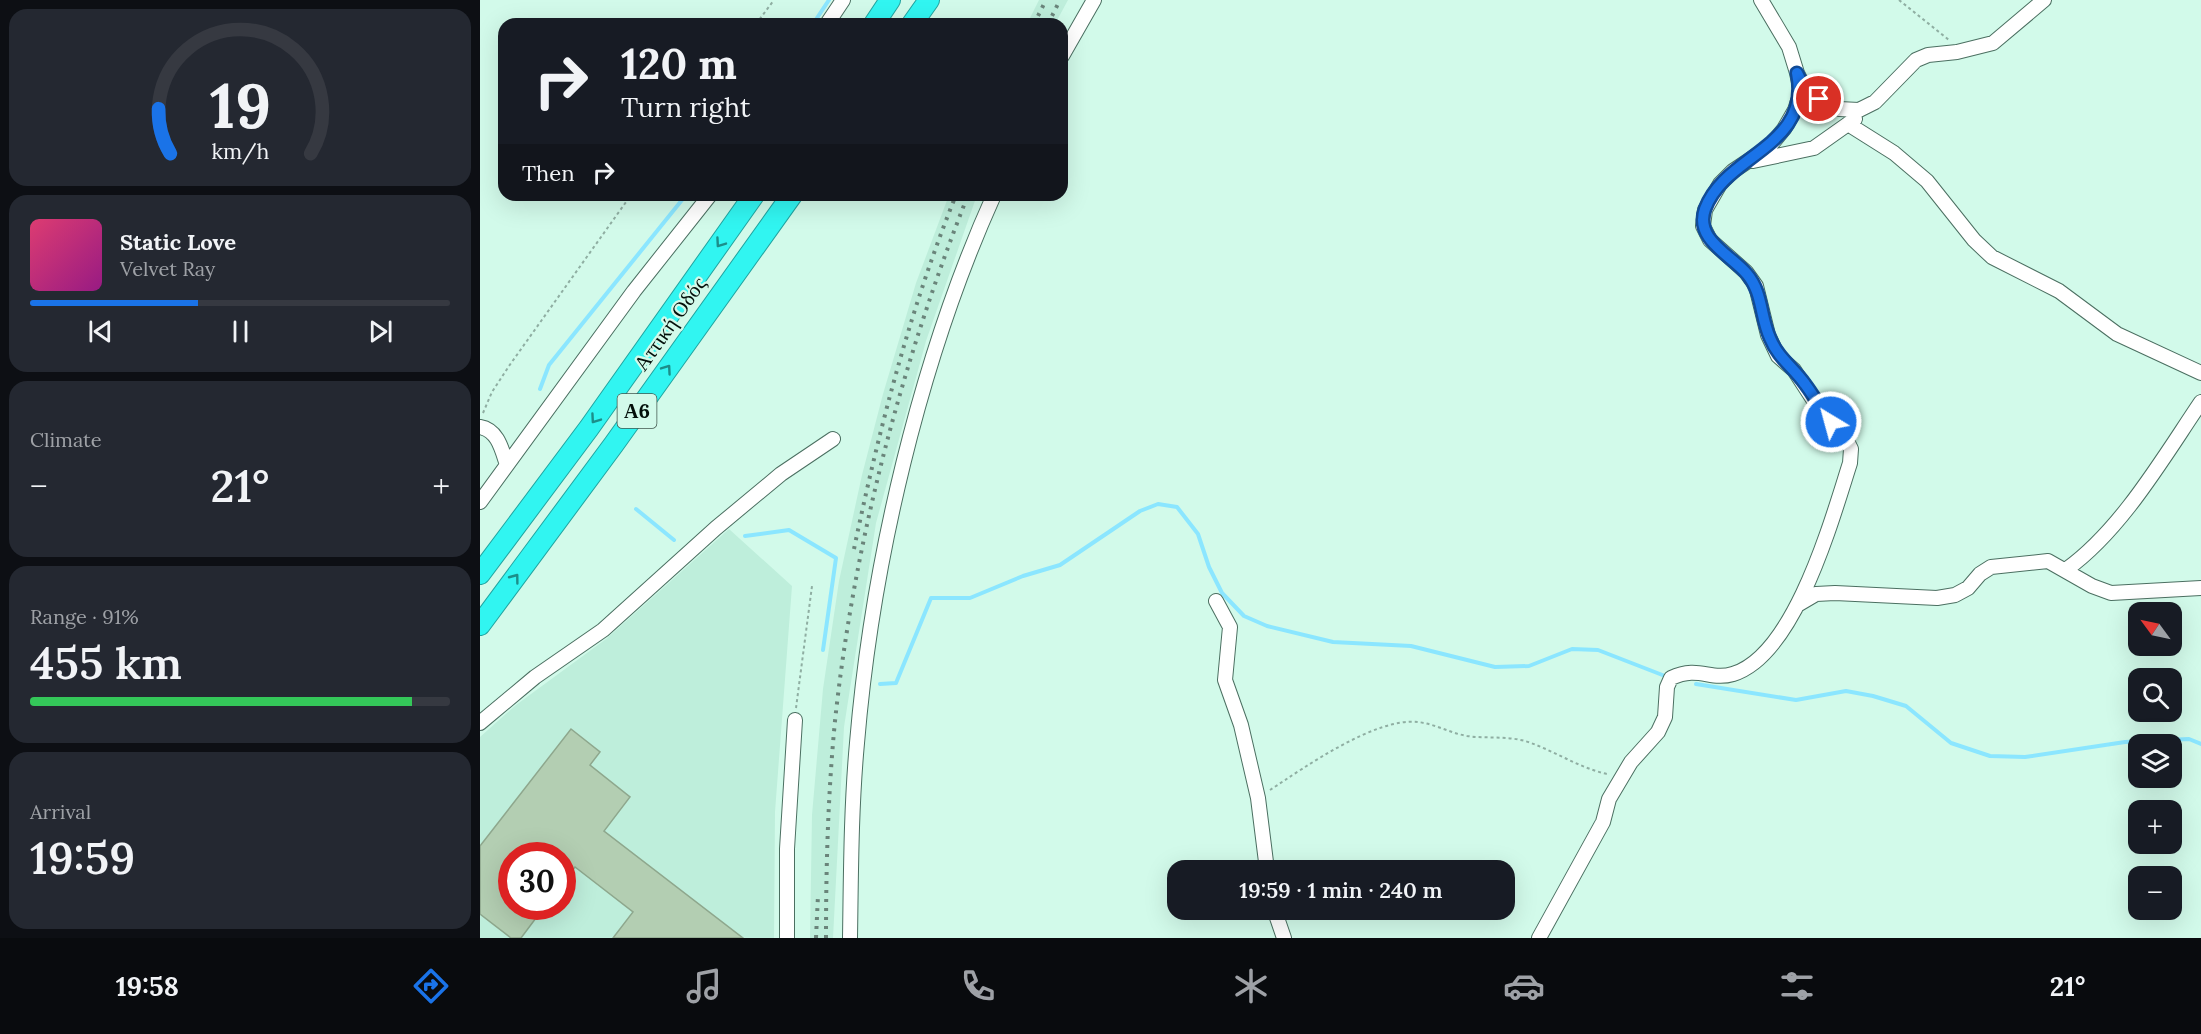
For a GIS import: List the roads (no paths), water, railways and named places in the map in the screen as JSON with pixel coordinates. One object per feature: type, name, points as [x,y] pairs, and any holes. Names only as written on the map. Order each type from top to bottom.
[{"type":"highway","points":[[878,18],[890,0]]},
{"type":"highway","points":[[916,18],[929,0]]},
{"type":"highway","name":"Αττική Οδός","points":[[480,574],[589,428],[750,201]]},
{"type":"highway","name":"Αττική Οδός","points":[[480,625],[614,444],[788,201]]},
{"type":"street","points":[[831,18],[843,0]]},
{"type":"street","points":[[1068,46],[1094,0]]},
{"type":"street","points":[[1539,938],[1603,822],[1609,799],[1631,762],[1658,732],[1665,717],[1667,687],[1671,678],[1686,671],[1718,675],[1733,674],[1753,664],[1770,648],[1808,585],[1842,489],[1851,449],[1845,437],[1818,407],[1800,378],[1778,356],[1768,335],[1756,286],[1746,272],[1710,240],[1703,226],[1705,210],[1720,184],[1733,171],[1769,147],[1795,110],[1801,93],[1789,47],[1761,0]]},
{"type":"street","points":[[1750,161],[1814,148],[1875,102],[1916,60],[1928,55],[1958,52],[1993,43],[2044,0]]},
{"type":"street","points":[[1797,73],[1804,87],[1839,109],[1859,110],[1875,102]]},
{"type":"street","points":[[1848,124],[1894,153],[1927,181],[1974,240],[1992,257],[2059,291],[2123,338],[2201,373]]},
{"type":"street","points":[[480,502],[634,291],[705,201]]},
{"type":"street","points":[[850,938],[857,742],[882,558],[904,464],[942,332],[992,201]]},
{"type":"street","points":[[2067,569],[2106,535],[2164,458],[2201,402]]},
{"type":"street","points":[[480,427],[488,428],[496,437],[507,465]]},
{"type":"street","points":[[480,723],[535,677],[603,630],[716,528],[790,467],[833,439]]},
{"type":"street","points":[[1817,560],[1817,571],[1835,593]]},
{"type":"street","points":[[1794,609],[1803,599],[1816,594],[1938,598],[1955,595],[1968,588],[1980,574],[1991,567],[2048,561],[2067,569],[2092,586],[2111,592],[2201,588]]},
{"type":"street","points":[[1216,601],[1230,627],[1225,680],[1241,725],[1258,798],[1266,860]]},
{"type":"street","points":[[787,938],[786,849],[795,720]]},
{"type":"street","points":[[1278,920],[1284,938]]},
{"type":"waterway","points":[[817,18],[829,0]]},
{"type":"waterway","points":[[540,389],[549,365],[681,201]]},
{"type":"waterway","points":[[880,684],[896,683],[931,598],[970,598],[1023,576],[1060,565],[1140,511],[1158,504],[1177,507],[1198,534],[1209,567],[1222,593],[1244,616],[1267,626],[1333,642],[1411,646],[1495,667],[1529,666],[1572,649],[1598,650],[1665,676]]},
{"type":"waterway","points":[[636,509],[674,540]]},
{"type":"waterway","points":[[745,536],[789,530],[836,558],[823,650]]},
{"type":"waterway","points":[[1696,684],[1796,700],[1846,691],[1873,696],[1906,706],[1951,743],[1990,756],[2025,757],[2125,742],[2189,739],[2201,744]]},
{"type":"railway","points":[[1037,18],[1046,0]]},
{"type":"railway","points":[[1051,18],[1060,0]]},
{"type":"railway","points":[[854,549],[897,370],[924,282],[954,201]]},
{"type":"railway","points":[[826,938],[828,830],[835,721],[843,654],[855,587],[868,520],[902,388],[922,322],[966,201]]},
{"type":"railway","points":[[816,938],[818,895]]}]
